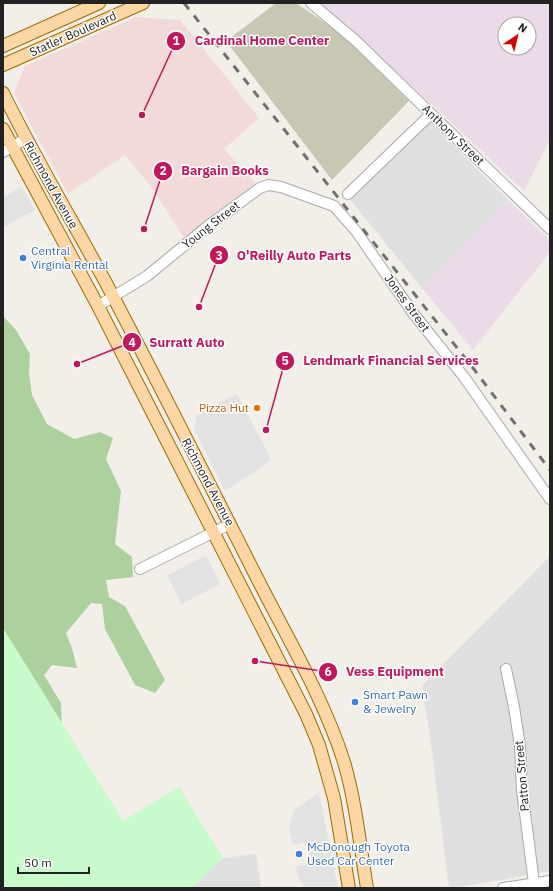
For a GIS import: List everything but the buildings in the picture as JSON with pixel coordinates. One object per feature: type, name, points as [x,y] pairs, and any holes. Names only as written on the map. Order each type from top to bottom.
[{"type":"main road","name":"Statler Boulevard","points":[[3,46],[99,3]]},
{"type":"main road","name":"Statler Boulevard","points":[[3,65],[140,4]]},
{"type":"main road","name":"Richmond Avenue","points":[[3,93],[25,139],[71,219],[113,297],[310,681],[344,762],[352,796],[367,888]]},
{"type":"main road","name":"Richmond Avenue","points":[[3,129],[8,149],[98,306],[296,693],[319,745],[328,773],[334,798],[349,888]]},
{"type":"street","name":"Anthony Street","points":[[311,3],[355,40],[550,229]]},
{"type":"street","points":[[348,194],[431,114]]},
{"type":"street","points":[[8,149],[25,139]]},
{"type":"street","name":"Young Street","points":[[98,306],[147,276],[208,226],[260,188],[268,185],[281,187],[334,206]]},
{"type":"street","name":"Jones Street","points":[[334,206],[356,231],[413,313],[464,377],[550,498]]},
{"type":"street","points":[[140,569],[230,524]]},
{"type":"street","name":"Patton Street","points":[[506,669],[520,746],[522,790],[534,883]]},
{"type":"street","points":[[503,888],[550,881]]},
{"type":"shaded area","points":[[276,3],[296,3],[340,33],[409,101],[332,180],[226,41]]},
{"type":"shaded area","points":[[319,3],[550,3],[550,139],[524,191],[440,112]]},
{"type":"shaded area","points":[[136,17],[180,20],[259,118],[224,149],[256,183],[184,238],[152,188],[125,155],[68,194],[14,93],[25,66]]},
{"type":"shaded area","points":[[429,121],[508,200],[422,288],[348,197]]},
{"type":"shaded area","points":[[22,187],[35,210],[3,227],[3,197]]},
{"type":"shaded area","points":[[508,200],[550,240],[550,252],[473,350],[422,288]]},
{"type":"shaded area","points":[[237,394],[271,459],[265,465],[225,491],[194,429],[197,414]]},
{"type":"shaded area","points":[[206,555],[220,584],[182,604],[167,576]]},
{"type":"shaded area","points":[[550,556],[550,871],[449,888],[422,686]]},
{"type":"shaded area","points":[[319,792],[338,888],[306,888],[299,879],[296,867],[312,863],[307,842],[293,845],[289,828],[293,812]]},
{"type":"shaded area","points":[[256,854],[261,888],[192,888],[223,858]]},
{"type":"green space","points":[[3,316],[16,330],[30,354],[29,374],[32,395],[47,424],[74,439],[100,432],[113,438],[106,459],[121,491],[115,544],[132,557],[133,577],[106,580],[109,597],[125,606],[165,680],[155,693],[135,685],[105,629],[102,604],[91,603],[66,633],[72,648],[77,668],[52,665],[44,675],[61,703],[62,730],[3,888]]},
{"type":"green space","points":[[3,628],[123,821],[179,787],[223,858],[192,888],[3,888]]},
{"type":"railway","points":[[184,3],[473,368],[550,470]]},
{"type":"place","name":"Cardinal Home Center","points":[[142,115]]},
{"type":"place","name":"Bargain Books","points":[[144,229]]},
{"type":"place","name":"Central Virginia Rental","points":[[23,258]]},
{"type":"place","name":"O'Reilly Auto Parts","points":[[199,307]]},
{"type":"place","name":"Surratt Auto","points":[[77,364]]},
{"type":"place","name":"Pizza Hut","points":[[257,408]]},
{"type":"place","name":"Lendmark Financial Services","points":[[266,430]]},
{"type":"place","name":"Vess Equipment","points":[[255,661]]},
{"type":"place","name":"Smart Pawn & Jewelry","points":[[355,702]]},
{"type":"place","name":"McDonough Toyota Used Car Center","points":[[299,854]]}]
